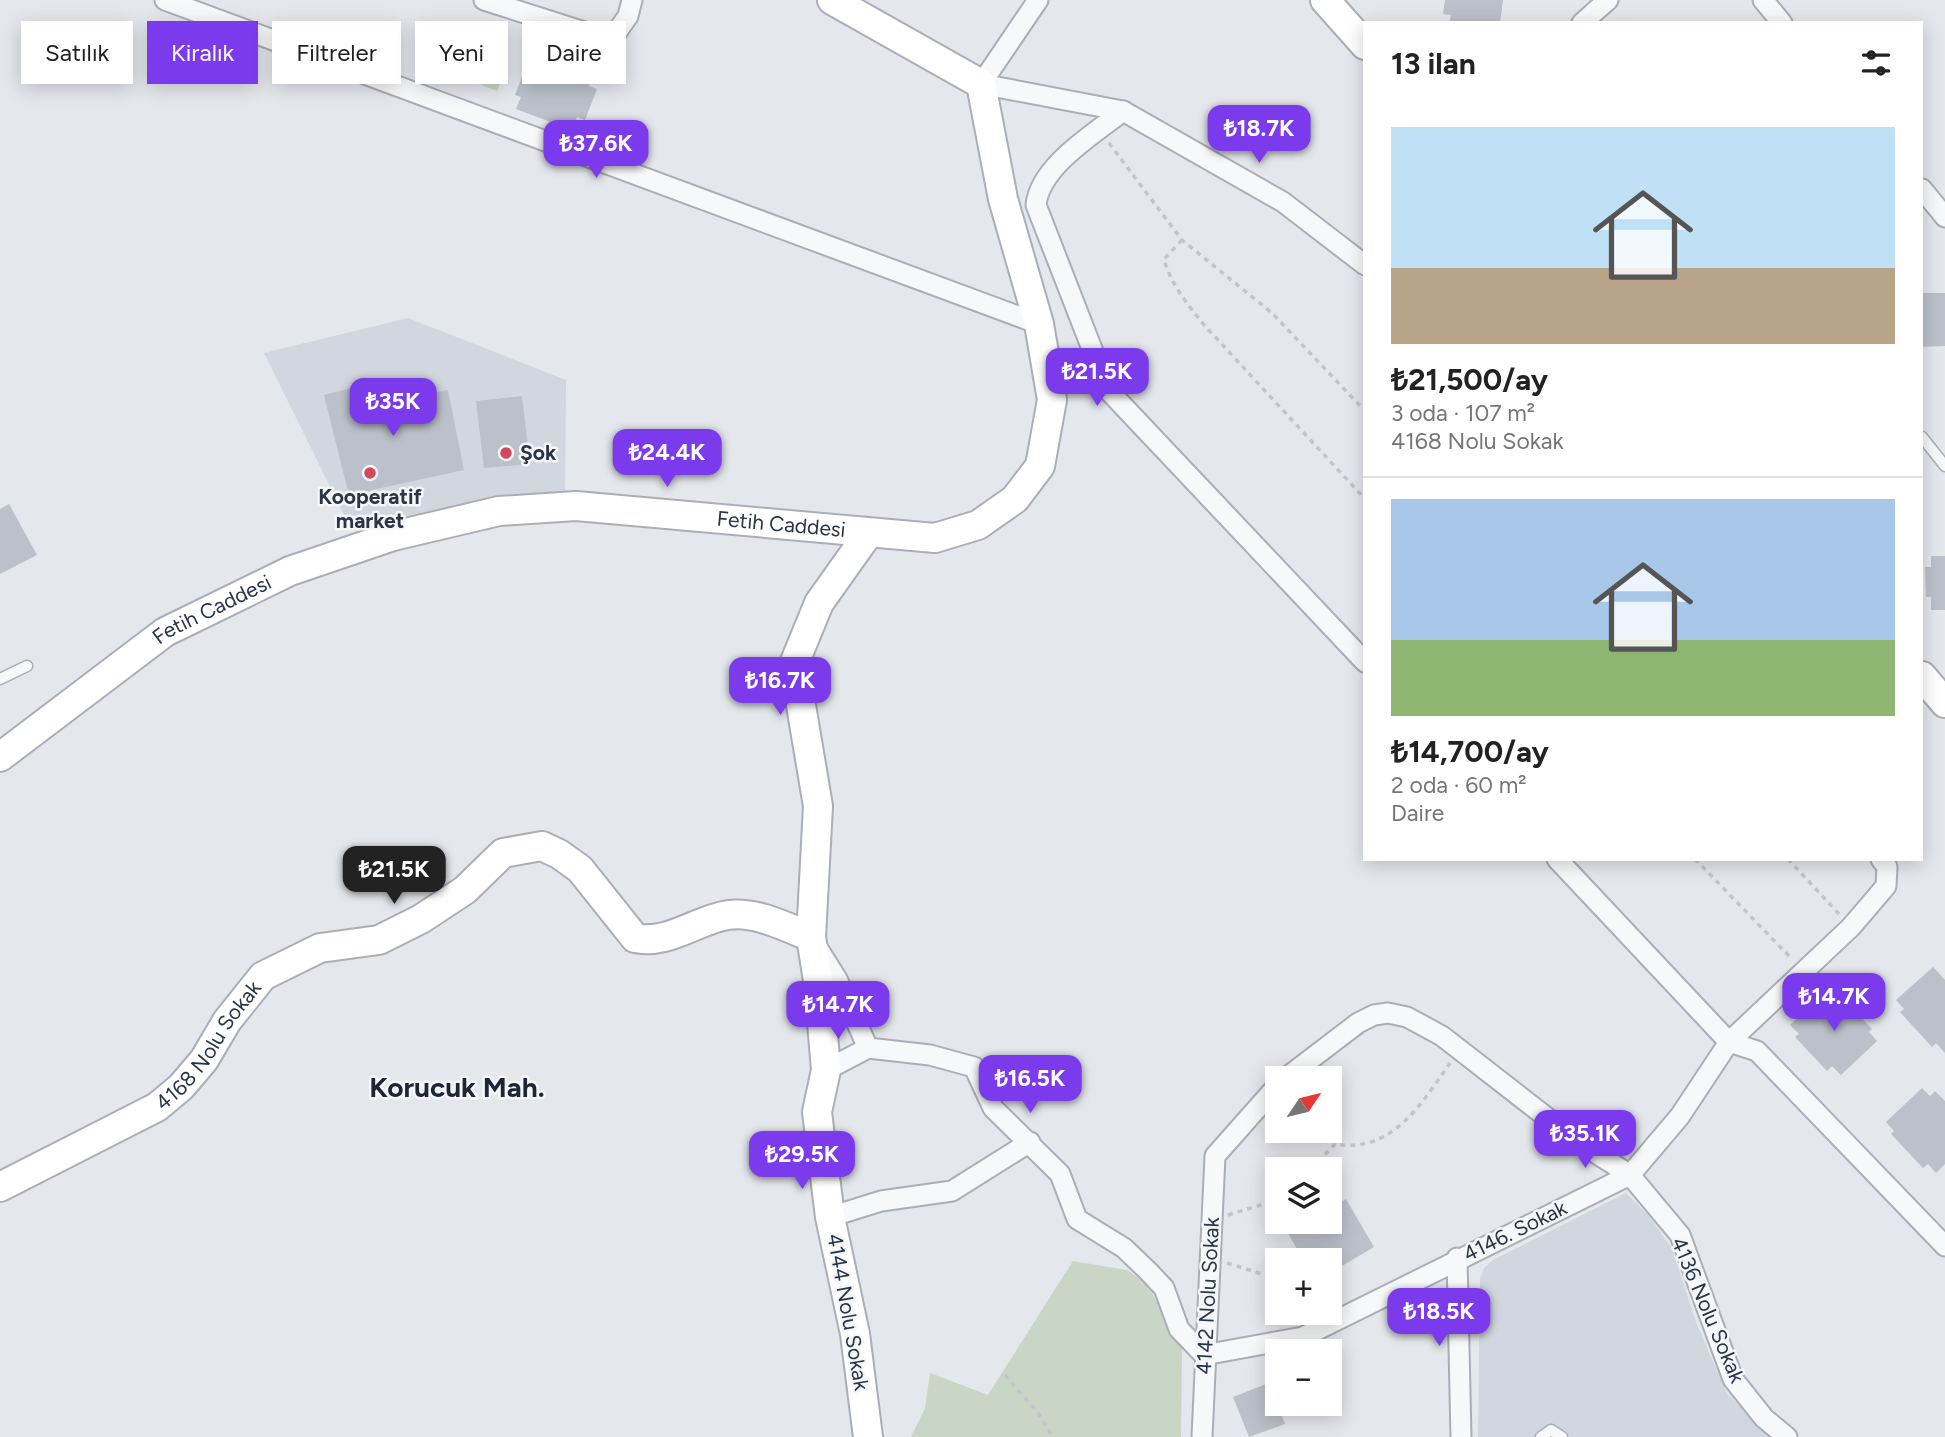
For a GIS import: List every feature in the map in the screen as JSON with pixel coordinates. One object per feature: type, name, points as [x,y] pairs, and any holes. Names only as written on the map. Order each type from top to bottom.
[{"type":"street","points":[[165,0],[1040,324]]},
{"type":"street","points":[[484,0],[600,37],[614,36],[628,16],[632,0]]},
{"type":"street","points":[[832,0],[981,84],[1123,110],[1283,202],[1363,263]]},
{"type":"street","points":[[981,84],[1038,0]]},
{"type":"street","points":[[1325,0],[1363,43]]},
{"type":"street","points":[[1584,21],[1608,0]]},
{"type":"street","points":[[1763,0],[1780,21]]},
{"type":"street","name":"Fetih Caddesi","points":[[0,757],[165,632],[290,571],[393,537],[499,511],[576,506],[935,538],[978,525],[1015,499],[1040,466],[1052,400],[1040,324],[1003,199],[981,84]]},
{"type":"street","points":[[1123,110],[1059,164],[1037,190],[1036,205],[1108,390],[1363,660]]},
{"type":"street","points":[[1923,189],[1945,216]]},
{"type":"street","name":"4144 Nolu Sokak","points":[[868,534],[819,603],[794,664],[818,806],[811,937],[819,987],[826,1070],[817,1112],[830,1217],[855,1334],[868,1437]]},
{"type":"street","points":[[1923,677],[1945,703]]},
{"type":"street","name":"4168 Nolu Sokak","points":[[0,1187],[157,1107],[181,1087],[204,1060],[228,1021],[263,976],[320,948],[379,940],[421,919],[465,890],[503,853],[542,846],[559,855],[580,869],[635,938],[648,941],[679,934],[729,915],[763,918],[811,937]]},
{"type":"street","points":[[1559,861],[1729,1042],[1757,1051],[1945,1246]]},
{"type":"street","points":[[1630,1175],[1680,1116],[1729,1042],[1851,927],[1886,886],[1887,867],[1882,861]]},
{"type":"street","points":[[811,937],[837,979],[868,1048]]},
{"type":"street","name":"4136 Nolu Sokak","points":[[1302,1066],[1358,1023],[1388,1013],[1407,1017],[1460,1050],[1577,1141],[1630,1175],[1680,1235],[1732,1379],[1764,1418],[1787,1437]]},
{"type":"street","points":[[826,1070],[868,1048],[930,1055],[974,1066],[993,1108],[1060,1174],[1077,1219],[1124,1248],[1148,1270],[1164,1288],[1179,1329],[1204,1355]]},
{"type":"street","name":"4142 Nolu Sokak","points":[[1202,1437],[1215,1156],[1265,1100]]},
{"type":"street","points":[[830,1217],[881,1202],[952,1191],[1030,1142]]},
{"type":"street","name":"4146. Sokak","points":[[1204,1355],[1303,1337],[1457,1258],[1630,1175]]},
{"type":"street","points":[[1457,1258],[1461,1437]]},
{"type":"lane","points":[[1923,437],[1945,466]]},
{"type":"lane","points":[[0,680],[27,666]]},
{"type":"lane","points":[[1541,1437],[1551,1430],[1562,1437]]},
{"type":"path","points":[[1099,130],[1182,240],[1272,313],[1363,409]]},
{"type":"path","points":[[1182,240],[1164,259],[1168,274],[1182,297],[1205,326],[1363,497]]},
{"type":"path","points":[[1697,861],[1804,972]]},
{"type":"path","points":[[1790,861],[1851,927]]},
{"type":"path","points":[[1323,1157],[1335,1144],[1356,1148],[1404,1125],[1460,1050]]},
{"type":"path","points":[[1212,1217],[1236,1214],[1265,1204]]},
{"type":"path","points":[[1209,1257],[1265,1275]]},
{"type":"path","points":[[1005,1375],[1038,1413],[1053,1437]]},
{"type":"shaded area","points":[[408,318],[566,380],[565,497],[454,507],[352,531],[264,353]]},
{"type":"shaded area","points":[[1626,1193],[1650,1217],[1672,1249],[1696,1322],[1727,1394],[1775,1437],[1478,1437],[1480,1279],[1484,1268],[1493,1260]]},
{"type":"green space","points":[[480,84],[500,84],[497,91]]},
{"type":"green space","points":[[1073,1261],[1127,1270],[1147,1284],[1182,1348],[1181,1437],[911,1437],[925,1408],[930,1373],[988,1395]]},
{"type":"building","points":[[1445,0],[1503,0],[1500,21],[1450,21],[1451,15],[1443,14]]},
{"type":"building","points":[[522,77],[522,84],[590,84],[589,86],[597,89],[585,120],[577,117],[572,130],[516,109],[521,97],[515,95]]},
{"type":"building","points":[[1923,293],[1945,293],[1945,346],[1923,347]]},
{"type":"building","points":[[371,383],[376,403],[448,390],[464,470],[349,495],[324,395]]},
{"type":"building","points":[[522,396],[530,464],[484,468],[476,401]]},
{"type":"building","points":[[9,504],[37,555],[0,574],[0,509]]},
{"type":"building","points":[[1931,556],[1945,556],[1945,610],[1931,610],[1931,597],[1926,597],[1925,567],[1931,567]]},
{"type":"building","points":[[1933,967],[1945,980],[1945,1053],[1936,1043],[1932,1047],[1900,1012],[1904,1009],[1896,1000]]},
{"type":"building","points":[[1826,991],[1834,999],[1839,994],[1872,1029],[1869,1032],[1877,1041],[1841,1075],[1832,1066],[1827,1071],[1795,1037],[1799,1034],[1790,1025]]},
{"type":"building","points":[[1922,1088],[1930,1096],[1935,1091],[1945,1101],[1945,1164],[1936,1173],[1928,1164],[1923,1168],[1891,1134],[1894,1131],[1886,1122]]},
{"type":"building","points":[[1346,1199],[1374,1247],[1342,1266],[1342,1248],[1296,1248],[1289,1234],[1342,1234],[1342,1201]]},
{"type":"building","points":[[1265,1385],[1265,1416],[1282,1416],[1285,1424],[1249,1437],[1233,1397]]},
{"type":"place","name":"Şok","points":[[506,453]]},
{"type":"place","name":"Kooperatif market","points":[[370,473]]},
{"type":"district","name":"Korucuk Mah.","points":[[457,1087]]}]
